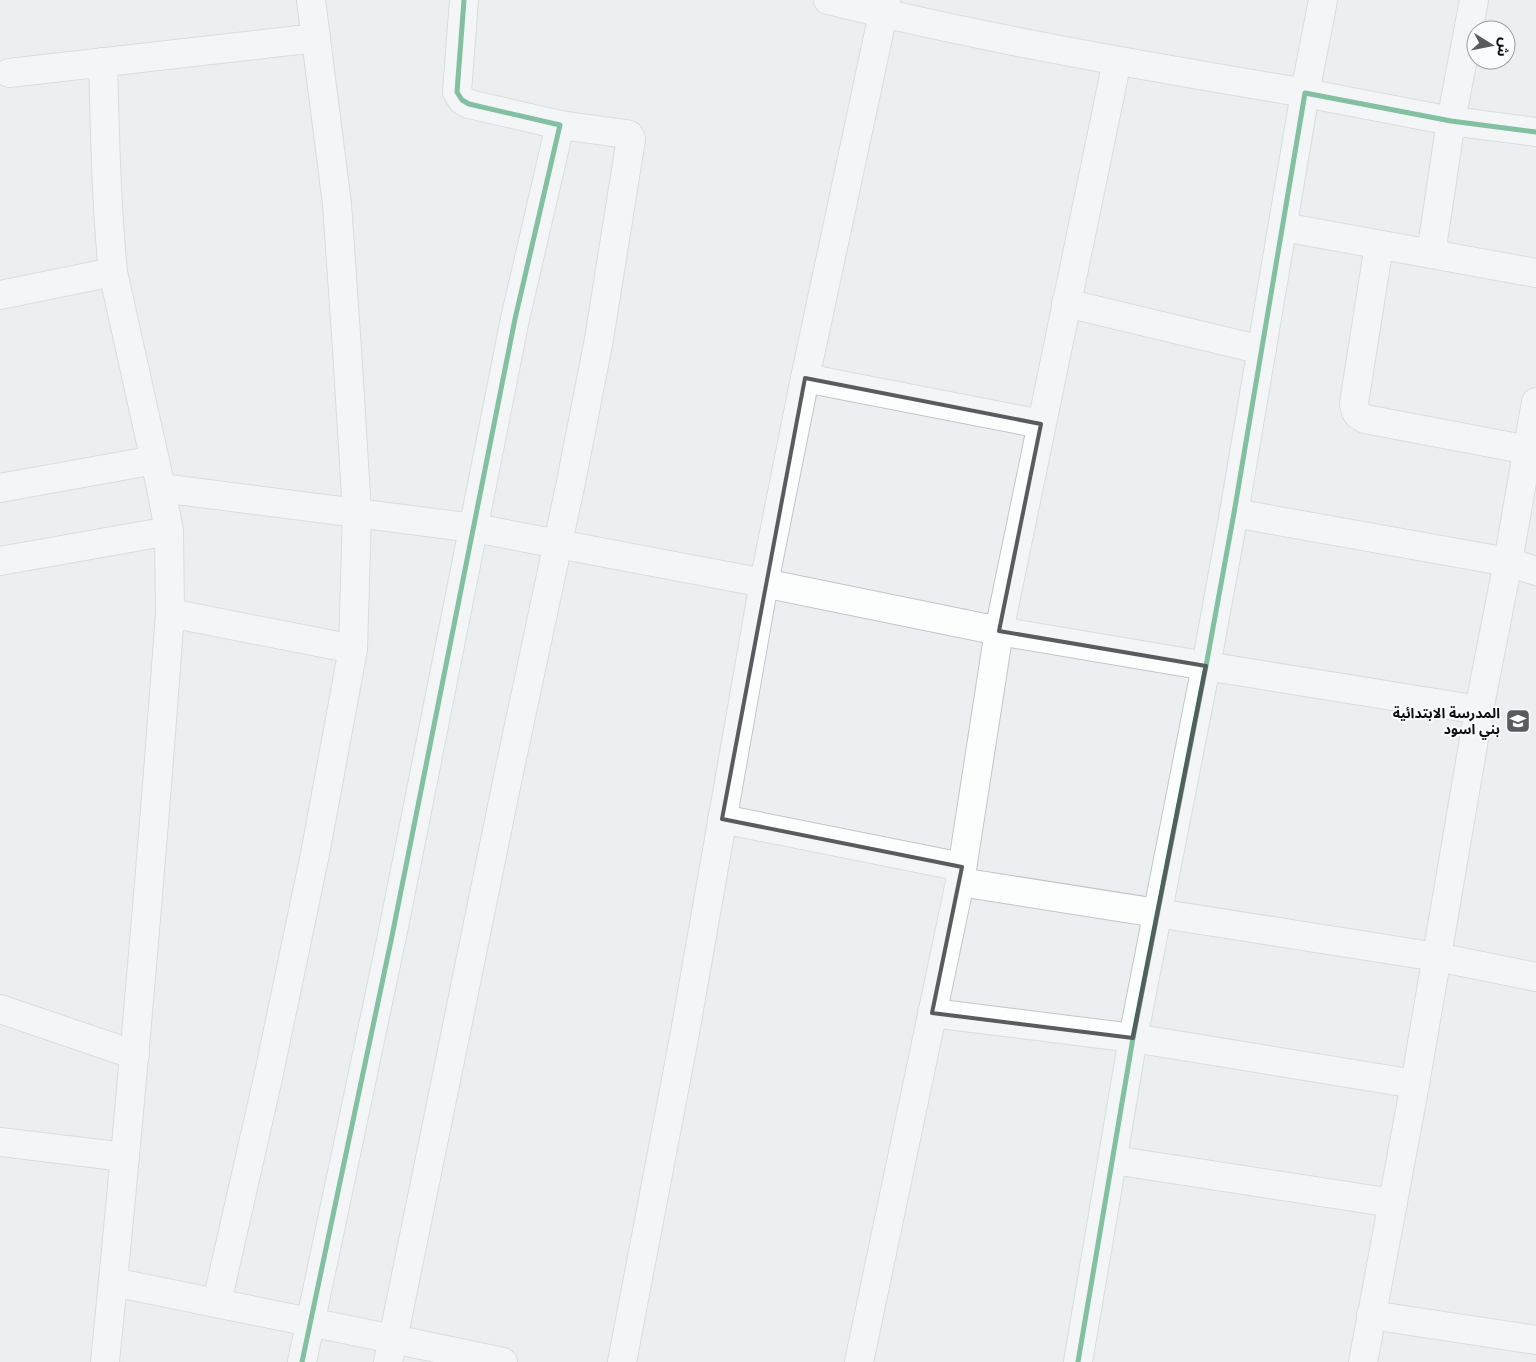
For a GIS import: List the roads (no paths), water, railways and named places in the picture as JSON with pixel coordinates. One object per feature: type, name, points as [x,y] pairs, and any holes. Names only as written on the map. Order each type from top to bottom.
[{"type":"street","points":[[217,1302],[268,1078],[311,873],[352,649],[357,513],[337,204],[311,0]]},
{"type":"street","points":[[390,1350],[558,544],[599,338],[631,139],[626,134],[560,125],[469,104],[458,96],[464,0]]},
{"type":"street","points":[[828,0],[885,7],[1117,61],[1305,93],[1451,121],[1536,132]]},
{"type":"street","points":[[1078,1362],[1134,1038],[1234,513],[1305,93],[1323,0]]},
{"type":"street","points":[[1430,254],[1451,121],[1474,0]]},
{"type":"street","points":[[622,1362],[684,1038],[764,583],[805,378],[885,7]]},
{"type":"street","points":[[9,74],[316,38]]},
{"type":"street","points":[[858,1362],[961,874],[1000,631],[1117,61]]},
{"type":"street","points":[[104,62],[106,161],[113,272],[170,531],[170,613],[154,839],[106,1362]]},
{"type":"street","points":[[302,1362],[392,936],[515,320],[560,125]]},
{"type":"street","points":[[1283,227],[1536,274]]},
{"type":"street","points":[[1380,245],[1354,403],[1355,412],[1358,416],[1365,419],[1528,450]]},
{"type":"street","points":[[0,295],[113,272]]},
{"type":"street","points":[[1066,303],[1262,350]]},
{"type":"street","points":[[805,378],[1041,424]]},
{"type":"street","points":[[1363,1362],[1415,1084],[1479,710],[1508,562],[1536,402]]},
{"type":"street","points":[[0,488],[155,460]]},
{"type":"street","points":[[161,488],[474,528],[764,583],[1000,631],[1479,710]]},
{"type":"street","points":[[1234,513],[1508,562],[1536,570]]},
{"type":"street","points":[[0,561],[170,531]]},
{"type":"street","points":[[170,613],[352,649]]},
{"type":"street","points":[[722,819],[961,874],[1157,914],[1437,957],[1536,977]]},
{"type":"street","points":[[0,1009],[135,1055]]},
{"type":"street","points":[[932,1013],[1134,1038],[1415,1084]]},
{"type":"street","points":[[0,1142],[125,1157]]},
{"type":"street","points":[[1112,1160],[1393,1203]]},
{"type":"street","points":[[113,1282],[310,1322],[390,1350],[503,1362]]},
{"type":"street","points":[[1371,1315],[1536,1340]]},
{"type":"place","name":"المدرسة الابتدائية بني اسود","points":[[1518,721]]}]
